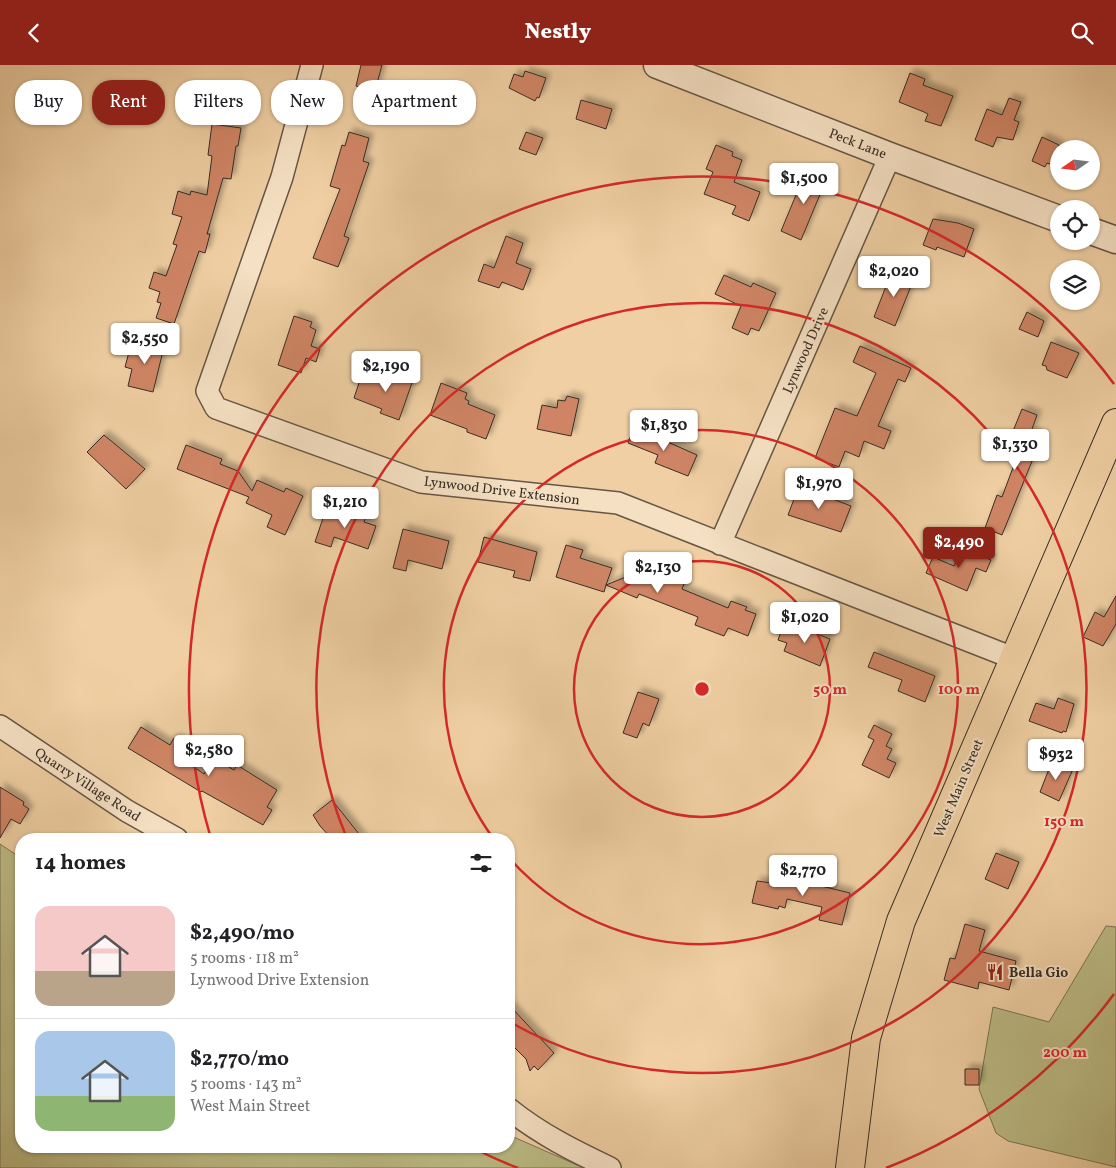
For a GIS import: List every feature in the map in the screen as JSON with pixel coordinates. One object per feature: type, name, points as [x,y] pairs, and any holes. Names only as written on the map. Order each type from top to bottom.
[{"type":"main road","name":"West Main Street","points":[[850,1168],[866,1038],[901,921],[1116,423]]},
{"type":"street","name":"Lynwood Drive Extension","points":[[312,65],[282,177],[206,391],[216,408],[421,482],[618,503],[1013,658]]},
{"type":"street","name":"Peck Lane","points":[[667,67],[890,156],[1050,216]]},
{"type":"street","name":"Lynwood Drive","points":[[720,544],[890,156]]},
{"type":"street","points":[[1100,234],[1116,240]]},
{"type":"street","name":"Quarry Village Road","points":[[0,726],[127,811],[166,833]]},
{"type":"street","points":[[515,1114],[528,1125],[566,1147],[610,1168]]},
{"type":"shaded area","points":[[0,844],[15,854],[15,1153],[515,1153],[515,1138],[584,1168],[0,1168]]},
{"type":"shaded area","points":[[1106,926],[1116,927],[1116,1167],[1008,1141],[996,1133],[979,1089],[993,1007],[1049,1022]]},
{"type":"building","points":[[361,65],[382,65],[378,80],[357,80]]},
{"type":"building","points":[[525,71],[546,78],[539,98],[537,97],[535,101],[509,88],[514,74],[523,77]]},
{"type":"building","points":[[910,73],[925,79],[923,85],[953,96],[941,126],[925,121],[928,114],[899,102]]},
{"type":"building","points":[[1009,98],[1021,102],[1014,120],[1019,122],[1013,140],[997,137],[993,147],[975,140],[987,109],[1002,115]]},
{"type":"building","points":[[581,100],[612,109],[606,129],[576,119]]},
{"type":"building","points":[[212,125],[241,128],[231,179],[223,178],[207,234],[210,234],[205,253],[199,251],[174,324],[156,318],[161,303],[157,302],[160,292],[149,288],[154,272],[166,276],[177,245],[173,244],[182,217],[172,214],[178,191],[190,195],[191,191],[207,195],[212,156],[208,155]]},
{"type":"building","points":[[349,132],[369,138],[363,161],[369,163],[344,236],[349,238],[338,267],[313,258],[340,189],[330,186],[342,145],[345,146]]},
{"type":"building","points":[[526,132],[543,138],[536,155],[519,149]]},
{"type":"building","points":[[1042,137],[1050,141],[1050,164],[1047,163],[1045,167],[1032,161]]},
{"type":"building","points":[[716,145],[733,152],[732,156],[742,160],[734,182],[760,192],[749,221],[732,214],[736,206],[704,194],[713,172],[706,169]]},
{"type":"building","points":[[806,171],[826,180],[801,240],[781,231]]},
{"type":"building","points":[[933,219],[958,223],[974,229],[964,257],[937,247],[936,250],[923,245]]},
{"type":"building","points":[[506,236],[523,243],[516,263],[531,269],[523,290],[502,282],[499,288],[478,281],[484,264],[494,268]]},
{"type":"building","points":[[897,269],[915,276],[895,326],[874,317],[888,281],[891,283]]},
{"type":"building","points":[[724,275],[751,287],[753,283],[776,293],[759,331],[751,328],[748,335],[732,328],[741,306],[715,294]]},
{"type":"building","points":[[1027,312],[1044,321],[1038,337],[1019,329]]},
{"type":"building","points":[[294,316],[312,322],[310,327],[316,330],[311,346],[320,349],[316,362],[306,358],[301,373],[278,365]]},
{"type":"building","points":[[146,334],[159,337],[155,353],[162,355],[153,392],[128,386],[132,369],[125,367],[129,352],[136,354],[137,349],[142,350]]},
{"type":"building","points":[[1051,342],[1079,353],[1067,378],[1047,370],[1046,366],[1042,365]]},
{"type":"building","points":[[860,346],[911,368],[905,382],[898,379],[878,426],[891,431],[884,449],[864,441],[859,457],[845,451],[839,467],[815,458],[835,408],[857,416],[876,373],[853,362]]},
{"type":"building","points":[[394,370],[414,377],[399,420],[380,413],[382,409],[354,398],[362,374],[389,384]]},
{"type":"building","points":[[441,383],[467,393],[465,399],[469,401],[468,404],[495,415],[486,439],[467,432],[467,429],[430,415]]},
{"type":"building","points":[[567,396],[579,399],[571,436],[537,429],[542,405],[557,408],[558,400],[565,401]]},
{"type":"building","points":[[1022,409],[1037,415],[1031,432],[1039,435],[1034,447],[1037,449],[1002,535],[985,528],[997,495],[1002,497],[1017,457],[1010,455],[1014,443],[1009,441]]},
{"type":"building","points":[[634,427],[697,455],[688,476],[655,463],[658,455],[628,443]]},
{"type":"building","points":[[104,435],[145,469],[126,489],[87,452]]},
{"type":"building","points":[[186,445],[222,459],[220,464],[238,471],[252,491],[257,480],[284,492],[286,488],[303,496],[285,535],[267,527],[272,515],[246,503],[249,497],[177,469]]},
{"type":"building","points":[[799,486],[851,506],[841,532],[788,515]]},
{"type":"building","points":[[326,509],[342,515],[343,509],[366,517],[364,522],[376,526],[368,549],[334,537],[331,547],[315,542]]},
{"type":"building","points":[[403,529],[449,541],[442,569],[408,560],[406,571],[393,568]]},
{"type":"building","points":[[484,537],[537,552],[530,581],[513,577],[515,571],[478,562]]},
{"type":"building","points":[[566,545],[583,550],[580,558],[612,568],[604,592],[556,577]]},
{"type":"building","points":[[965,549],[991,560],[986,572],[976,568],[967,591],[926,573],[933,557],[954,566],[959,555],[962,556]]},
{"type":"building","points":[[654,573],[661,575],[662,573],[679,579],[684,584],[682,589],[728,608],[731,601],[747,607],[745,610],[756,614],[748,636],[728,628],[724,636],[695,625],[698,617],[639,594],[637,598],[606,585],[631,575],[650,582]]},
{"type":"building","points":[[1116,596],[1116,624],[1103,646],[1083,637],[1095,612],[1104,617]]},
{"type":"building","points":[[794,625],[830,639],[820,666],[784,651],[787,643],[778,640],[783,626],[792,629]]},
{"type":"building","points":[[874,652],[935,676],[925,702],[898,691],[902,680],[868,667]]},
{"type":"building","points":[[638,692],[659,699],[649,726],[643,723],[637,738],[623,733]]},
{"type":"building","points":[[1058,698],[1074,704],[1066,732],[1063,731],[1062,733],[1029,721],[1036,703],[1054,709]]},
{"type":"building","points":[[874,725],[892,734],[886,746],[892,749],[887,759],[896,763],[889,778],[862,765],[874,740],[868,737]]},
{"type":"building","points":[[141,727],[170,745],[174,738],[188,747],[181,758],[204,774],[214,758],[234,770],[237,765],[277,790],[267,807],[272,810],[263,825],[201,792],[128,748]]},
{"type":"building","points":[[1051,764],[1059,768],[1061,764],[1073,769],[1059,801],[1040,792]]},
{"type":"building","points":[[0,787],[24,802],[23,805],[29,809],[20,824],[11,819],[0,838]]},
{"type":"building","points":[[332,800],[358,833],[326,833],[313,815]]},
{"type":"building","points":[[996,853],[1019,862],[1008,889],[985,879]]},
{"type":"building","points":[[782,872],[806,878],[805,882],[850,893],[842,925],[819,920],[822,907],[787,899],[785,908],[779,906],[778,909],[752,903],[757,881],[779,884]]},
{"type":"building","points":[[965,924],[985,930],[979,951],[1016,961],[1009,990],[979,982],[978,989],[944,980],[950,958],[955,959]]},
{"type":"building","points":[[515,1011],[554,1053],[538,1070],[534,1066],[530,1071],[526,1059],[515,1048]]},
{"type":"building","points":[[965,1069],[979,1069],[979,1085],[965,1085]]},
{"type":"place","name":"Bella Gio","points":[[995,972]]}]
